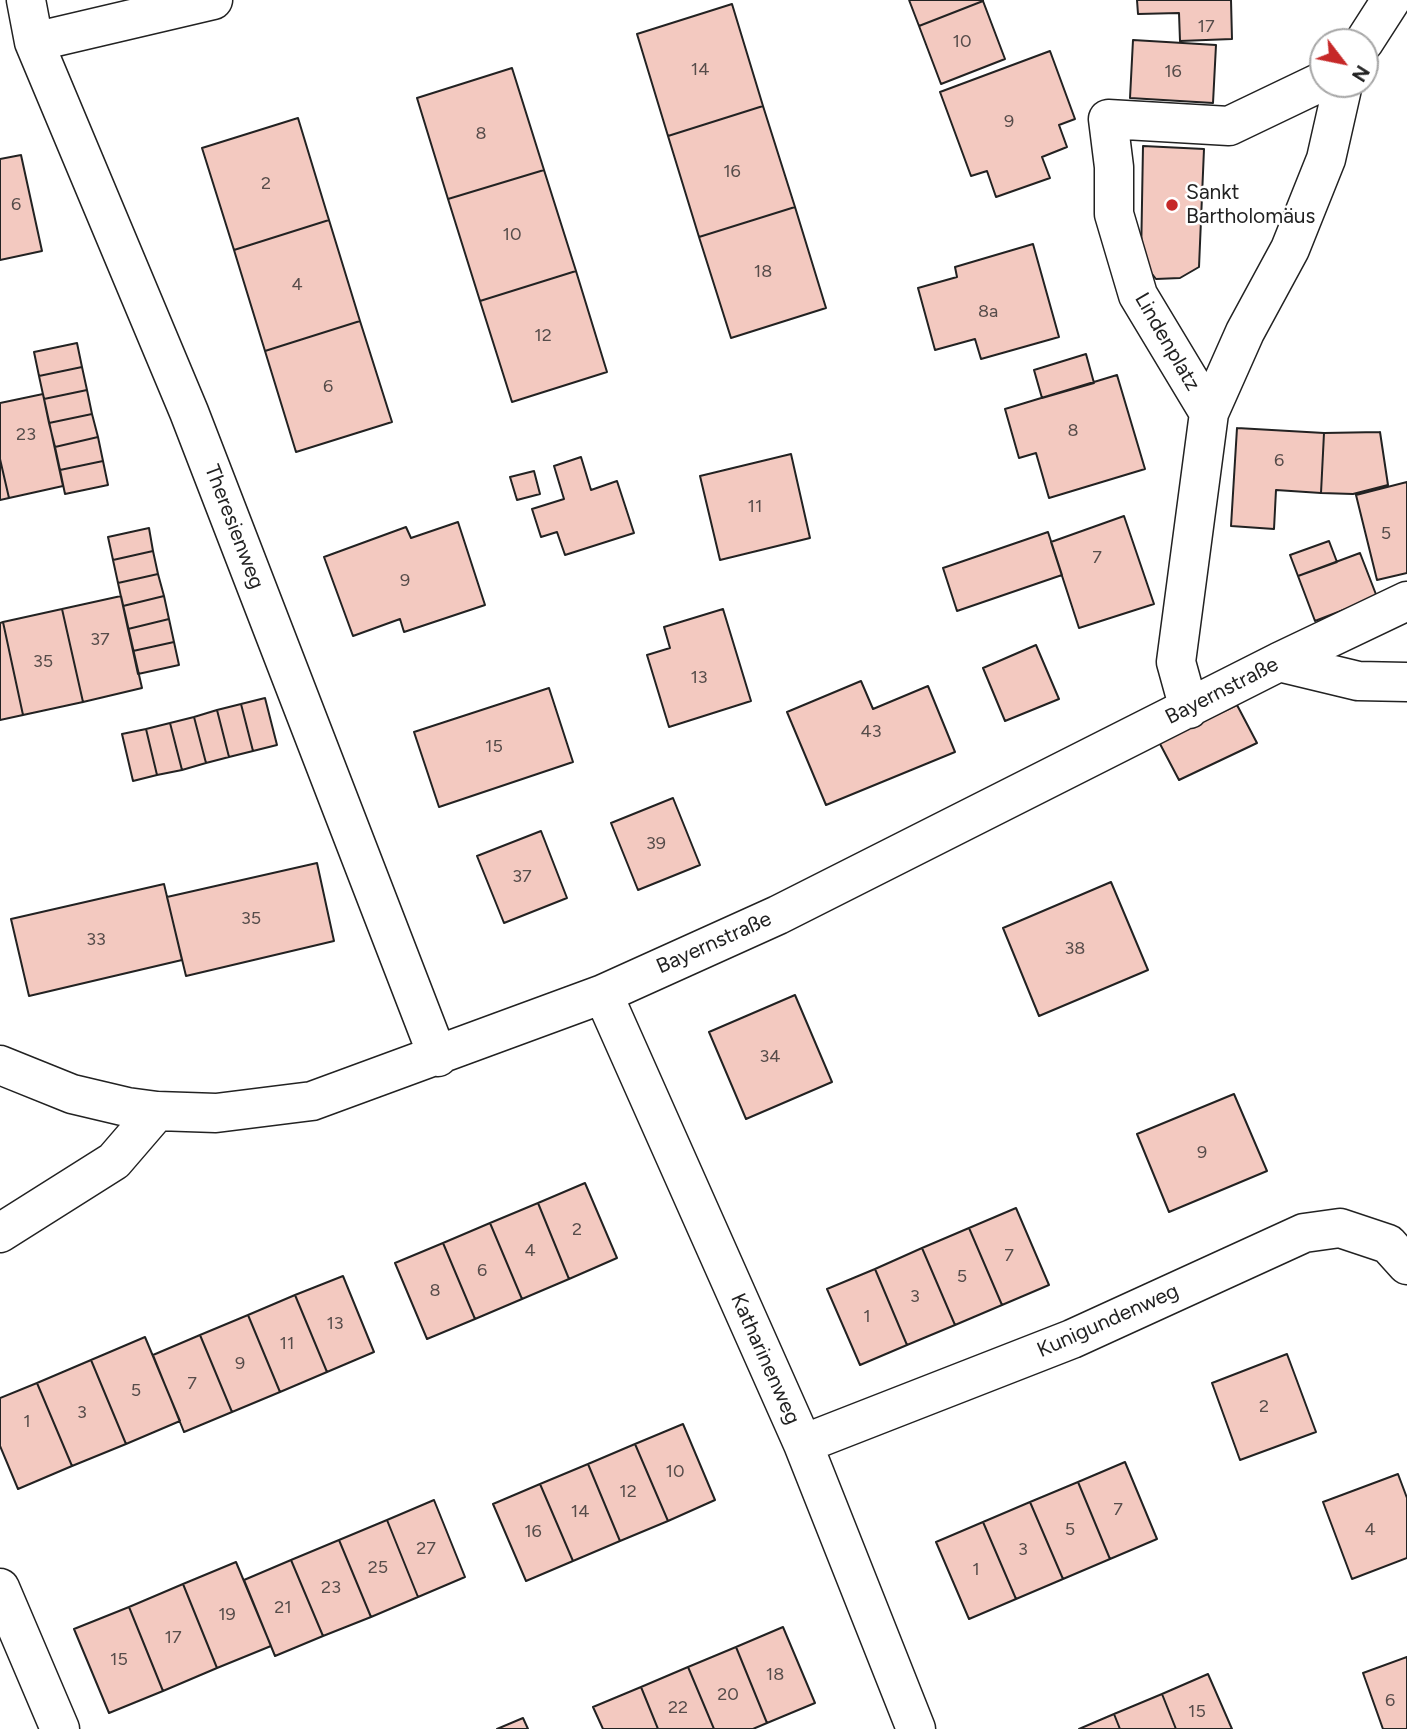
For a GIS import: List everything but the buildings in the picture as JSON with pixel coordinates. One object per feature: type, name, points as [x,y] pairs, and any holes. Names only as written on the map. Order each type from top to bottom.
[{"type":"street","name":"Theresienweg","points":[[26,0],[34,42],[189,412],[438,1056]]},
{"type":"street","points":[[34,42],[213,0]]},
{"type":"street","points":[[1373,28],[1391,0]]},
{"type":"street","points":[[1403,0],[1407,15]]},
{"type":"street","name":"Lindenplatz","points":[[1209,413],[1138,295],[1114,214],[1114,167],[1108,119],[1229,126],[1309,88]]},
{"type":"street","name":"Lindenplatz","points":[[1189,709],[1176,662],[1209,413],[1245,332],[1290,249],[1326,159],[1340,98]]},
{"type":"street","name":"Bayernstraße","points":[[0,1065],[72,1094],[158,1111],[216,1113],[312,1101],[603,994],[778,915],[1279,662],[1398,606]]},
{"type":"street","points":[[1279,662],[1358,681],[1407,682]]},
{"type":"street","name":"Katharinenweg","points":[[603,994],[803,1444],[916,1729]]},
{"type":"street","points":[[0,1233],[114,1161],[158,1111]]},
{"type":"street","name":"Kunigundenweg","points":[[803,1444],[1072,1339],[1304,1233],[1340,1228],[1388,1244],[1407,1265]]},
{"type":"street","points":[[0,1588],[60,1729]]},
{"type":"place","name":"Sankt Bartholomäus","points":[[1172,205]]}]
